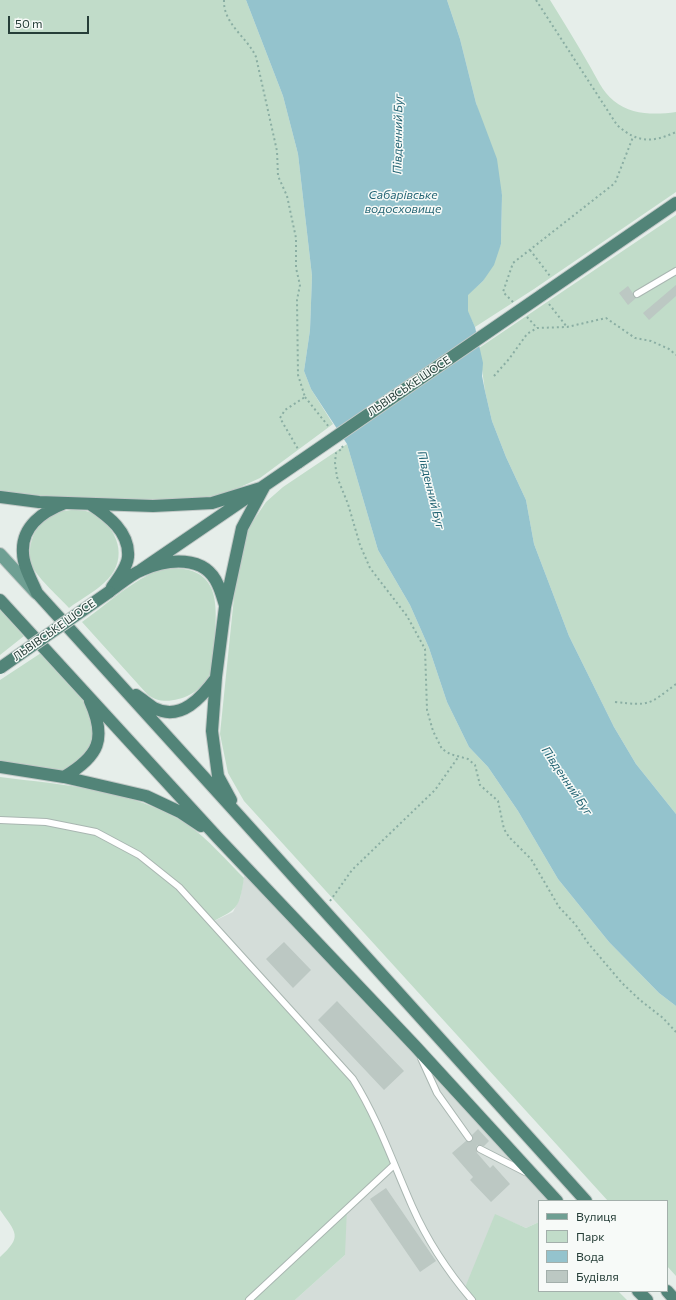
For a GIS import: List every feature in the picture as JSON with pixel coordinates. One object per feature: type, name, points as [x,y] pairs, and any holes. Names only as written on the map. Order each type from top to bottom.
[{"type":"highway","name":"ЛЬВІВСЬКЕ ШОСЕ","points":[[0,668],[264,487],[299,456],[542,295],[676,202]]},
{"type":"highway","points":[[0,497],[65,503],[153,506],[212,503],[264,487]]},
{"type":"highway","points":[[241,818],[218,776],[212,731],[216,677],[225,607],[242,528],[264,487]]},
{"type":"highway","points":[[65,503],[49,509],[38,518],[25,535],[22,553],[37,593],[585,1200]]},
{"type":"highway","points":[[90,504],[108,516],[116,524],[127,543],[128,558],[123,570],[109,592]]},
{"type":"highway","points":[[141,570],[172,561],[198,565],[213,576],[218,585],[225,607]]},
{"type":"highway","points":[[3,601],[218,838],[415,1046],[556,1200]]},
{"type":"highway","points":[[114,678],[154,708],[172,711],[182,709],[199,700],[216,677]]},
{"type":"highway","points":[[64,776],[88,760],[98,742],[97,720],[86,693]]},
{"type":"highway","points":[[0,767],[64,776],[146,796],[180,812],[218,838]]},
{"type":"highway","points":[[639,1292],[647,1300]]},
{"type":"highway","points":[[668,1292],[675,1300]]},
{"type":"main road","points":[[0,554],[37,593]]},
{"type":"lane","points":[[637,294],[676,271]]},
{"type":"lane","points":[[0,820],[46,822],[96,832],[139,855],[179,887],[353,1079],[374,1117],[394,1165],[426,1234],[449,1270],[472,1300]]},
{"type":"lane","points":[[415,1046],[436,1093],[469,1138]]},
{"type":"lane","points":[[480,1149],[536,1178]]},
{"type":"lane","points":[[249,1300],[394,1165]]},
{"type":"path","points":[[224,0],[225,12],[246,44],[253,50],[256,57],[277,151],[278,176],[287,196],[296,238],[296,268],[300,285],[298,300],[298,375],[305,397],[330,428]]},
{"type":"path","points":[[536,0],[608,114],[617,125],[633,137],[654,140],[676,132]]},
{"type":"path","points":[[518,307],[503,292],[513,263],[615,183],[633,137]]},
{"type":"path","points":[[530,250],[551,277]]},
{"type":"path","points":[[542,295],[567,327]]},
{"type":"path","points":[[523,312],[537,328]]},
{"type":"path","points":[[494,376],[509,359],[527,334],[537,328],[567,327],[606,318],[635,338],[651,341],[669,349],[676,355]]},
{"type":"path","points":[[299,456],[280,418],[285,410],[305,397]]},
{"type":"path","points":[[339,441],[343,448],[336,453],[335,463],[337,477],[348,504],[360,545],[370,568],[407,616],[425,649],[427,710],[433,731],[442,749],[450,754],[468,759],[475,765],[480,785],[498,801],[504,829],[508,837],[531,858],[559,907],[575,924],[588,943],[622,983],[663,1018],[676,1032]]},
{"type":"path","points":[[615,702],[641,705],[645,704],[659,697],[676,684]]},
{"type":"path","points":[[324,910],[352,870],[435,790],[459,756]]},
{"type":"shaded area","points":[[246,867],[556,1200],[538,1200],[538,1222],[526,1228],[495,1215],[472,1300],[295,1300],[345,1255],[212,922],[233,912],[240,898]]},
{"type":"green space","points":[[0,0],[246,0],[283,96],[298,154],[312,276],[310,330],[304,371],[311,389],[333,424],[260,478],[236,489],[209,498],[174,500],[54,498],[0,492]]},
{"type":"green space","points":[[447,0],[550,0],[600,84],[614,101],[628,109],[644,113],[660,114],[676,112],[676,192],[534,289],[475,327],[468,312],[468,294],[483,281],[501,244],[502,195],[460,39]]},
{"type":"green space","points":[[676,215],[676,814],[636,764],[614,727],[569,636],[534,544],[526,500],[506,457],[492,421],[485,391],[479,348]]},
{"type":"green space","points":[[347,444],[378,550],[410,605],[429,648],[447,702],[469,747],[488,767],[518,811],[558,879],[609,942],[659,993],[676,1006],[676,1276],[668,1267],[668,1200],[607,1200],[244,801],[228,773],[220,734],[237,568],[247,530],[266,502],[283,487]]},
{"type":"green space","points":[[71,510],[89,512],[102,520],[114,535],[118,544],[119,553],[118,562],[108,579],[94,591],[69,608],[36,573],[31,562],[30,548],[34,533],[42,521],[52,514]]},
{"type":"green space","points":[[168,568],[185,569],[198,573],[206,580],[212,589],[215,600],[216,626],[214,660],[208,679],[196,691],[188,696],[171,701],[162,701],[147,694],[82,622],[124,590],[146,576]]},
{"type":"green space","points":[[0,609],[24,636],[0,655]]},
{"type":"green space","points":[[41,653],[83,698],[88,706],[96,733],[86,758],[62,772],[0,762],[0,680]]},
{"type":"green space","points":[[0,777],[97,790],[145,803],[167,813],[196,831],[244,878],[241,896],[236,906],[233,910],[212,922],[353,1079],[394,1165],[347,1208],[345,1255],[295,1300],[0,1300],[0,1257],[12,1244],[15,1234],[0,1210]]},
{"type":"green space","points":[[495,1214],[526,1228],[538,1222],[538,1292],[619,1292],[627,1300],[472,1300],[464,1290]]},
{"type":"water","points":[[246,0],[447,0],[460,39],[476,103],[497,159],[502,195],[501,244],[494,265],[483,281],[468,295],[468,311],[475,327],[483,363],[482,376],[485,391],[492,421],[506,457],[526,500],[534,544],[569,636],[614,727],[636,764],[676,814],[676,1006],[659,993],[609,942],[558,879],[518,811],[488,767],[469,747],[447,702],[429,648],[410,605],[378,550],[347,444],[311,389],[304,371],[310,330],[312,276],[298,154],[283,96]]},
{"type":"building","points":[[676,285],[676,296],[649,320],[643,313]]},
{"type":"building","points":[[628,286],[636,298],[628,305],[619,293]]},
{"type":"building","points":[[284,942],[311,970],[293,988],[266,959]]},
{"type":"building","points":[[337,1001],[404,1071],[384,1090],[318,1020]]},
{"type":"building","points":[[478,1129],[489,1141],[484,1146],[477,1145],[477,1153],[490,1168],[493,1165],[510,1184],[491,1202],[470,1180],[473,1177],[452,1153],[466,1141],[472,1141],[472,1135]]},
{"type":"building","points":[[386,1188],[436,1261],[420,1272],[370,1199]]},
{"type":"water label","name":"Південний Буг","points":[[398,134]]},
{"type":"water label","name":"Сабарівське водосховище","points":[[403,202]]},
{"type":"water label","name":"Південний Буг","points":[[431,490]]},
{"type":"water label","name":"Південний Буг","points":[[567,781]]}]
